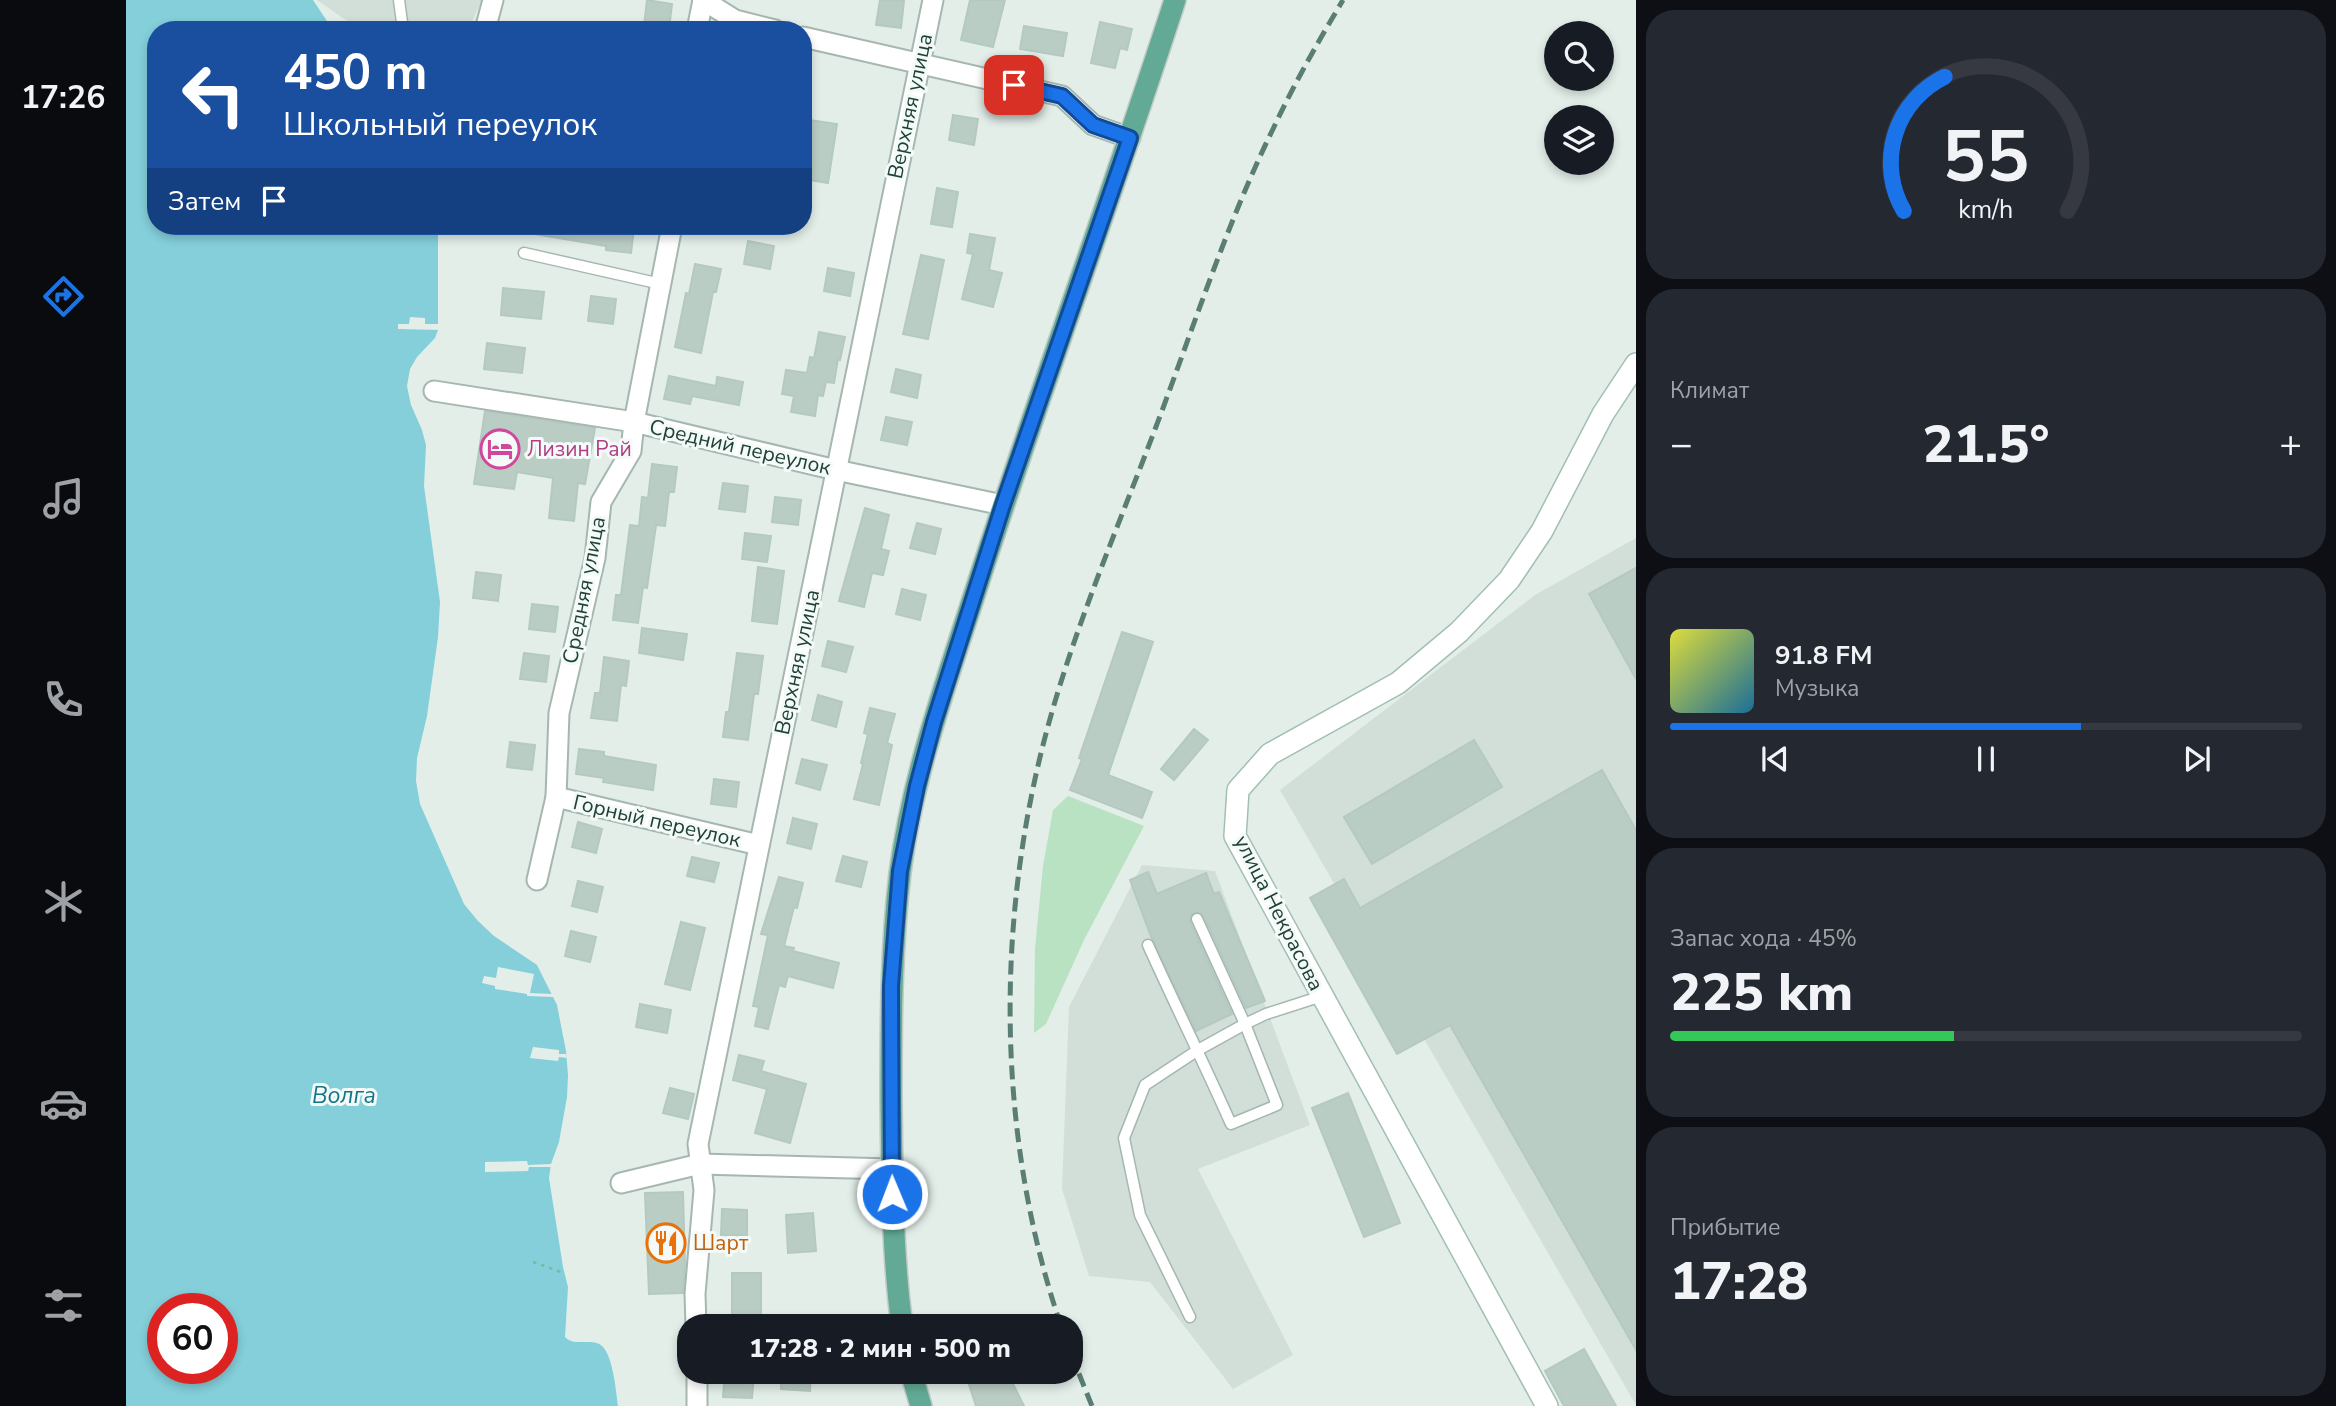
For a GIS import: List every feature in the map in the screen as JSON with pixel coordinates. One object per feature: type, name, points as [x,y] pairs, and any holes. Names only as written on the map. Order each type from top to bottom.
[{"type":"main road","points":[[901,1314],[893,1244],[891,986],[900,871],[917,786],[934,722],[1003,505],[1175,0]]},
{"type":"main road","points":[[915,1384],[921,1406]]},
{"type":"street","points":[[487,21],[493,0]]},
{"type":"street","points":[[699,21],[703,0],[739,21]]},
{"type":"street","name":"Верхняя улица","points":[[695,1314],[704,1190],[698,1144],[933,0]]},
{"type":"street","points":[[812,39],[1062,96],[1093,125],[1130,138]]},
{"type":"street","name":"Средняя улица","points":[[537,880],[556,797],[559,713],[595,558],[601,502],[631,451],[634,422],[670,235]]},
{"type":"street","name":"улица Некрасова","points":[[1547,1406],[1235,836],[1238,790],[1269,754],[1398,683],[1459,632],[1509,580],[1542,531],[1603,414],[1636,365]]},
{"type":"street","name":"Средний переулок","points":[[434,391],[634,422],[836,470],[1003,505]]},
{"type":"street","name":"Горный переулок","points":[[556,797],[759,845]]},
{"type":"street","points":[[621,1183],[700,1164],[891,1169]]},
{"type":"street","points":[[697,1384],[698,1406]]},
{"type":"lane","points":[[399,0],[401,21]]},
{"type":"lane","points":[[524,253],[661,284]]},
{"type":"lane","points":[[1148,945],[1231,1124],[1277,1105],[1245,1024],[1197,919]]},
{"type":"lane","points":[[1190,1317],[1140,1214],[1124,1138],[1145,1085],[1198,1050],[1245,1024],[1266,1014],[1322,996]]},
{"type":"path","points":[[533,1262],[564,1273]]},
{"type":"shaded area","points":[[317,0],[482,0],[472,21],[347,21]]},
{"type":"shaded area","points":[[1636,538],[1636,1405],[1280,790],[1535,595]]},
{"type":"shaded area","points":[[1142,865],[1215,871],[1310,1125],[1198,1169],[1293,1355],[1233,1389],[1150,1282],[1089,1276],[1062,1189],[1069,1007]]},
{"type":"green space","points":[[1068,796],[1144,826],[1084,940],[1046,1024],[1034,1033],[1035,948],[1043,866],[1053,810]]},
{"type":"water","name":"Волга","points":[[126,0],[313,0],[327,21],[147,21],[147,235],[438,235],[438,330],[435,338],[410,369],[407,386],[426,445],[424,486],[440,602],[438,637],[427,716],[417,758],[416,781],[420,804],[464,904],[494,936],[537,965],[557,1005],[566,1051],[567,1097],[549,1178],[568,1287],[565,1337],[574,1342],[597,1343],[602,1346],[609,1357],[618,1406],[126,1406]]},
{"type":"pier","points":[[410,317],[425,318],[425,324],[441,324],[441,330],[398,329],[398,324],[409,324]]},
{"type":"pier","points":[[498,967],[534,974],[530,993],[552,994],[554,997],[527,996],[495,989],[495,986],[482,983],[484,976],[496,978]]},
{"type":"pier","points":[[533,1047],[559,1050],[559,1054],[566,1054],[567,1058],[559,1057],[558,1061],[530,1058]]},
{"type":"pier","points":[[527,1161],[528,1165],[551,1164],[552,1167],[529,1167],[528,1171],[485,1172],[485,1162]]},
{"type":"building","points":[[647,0],[672,4],[670,21],[645,21]]},
{"type":"building","points":[[880,0],[904,1],[901,28],[876,25]]},
{"type":"building","points":[[970,0],[1005,0],[993,47],[961,40]]},
{"type":"building","points":[[1100,22],[1132,29],[1127,50],[1120,48],[1115,68],[1091,63]]},
{"type":"building","points":[[1024,26],[1067,33],[1063,56],[1020,49]]},
{"type":"building","points":[[953,115],[978,119],[974,145],[949,140]]},
{"type":"building","points":[[812,120],[837,124],[828,183],[812,180]]},
{"type":"building","points":[[937,188],[958,192],[952,227],[931,224]]},
{"type":"building","points":[[970,234],[995,238],[989,270],[1002,273],[993,307],[962,299],[973,254],[967,253]]},
{"type":"building","points":[[540,235],[633,235],[631,253],[606,250],[606,246]]},
{"type":"building","points":[[748,241],[774,246],[770,269],[744,264]]},
{"type":"building","points":[[921,255],[944,260],[928,339],[903,334]]},
{"type":"building","points":[[695,264],[721,269],[716,292],[713,292],[701,353],[675,347]]},
{"type":"building","points":[[828,268],[854,273],[850,296],[824,291]]},
{"type":"building","points":[[503,288],[544,292],[541,319],[501,315]]},
{"type":"building","points":[[591,296],[616,299],[613,324],[588,321]]},
{"type":"building","points":[[819,332],[845,337],[834,383],[826,382],[823,396],[818,395],[815,416],[791,412],[794,396],[782,394],[786,370],[807,373],[810,357],[814,358]]},
{"type":"building","points":[[487,343],[525,348],[522,373],[484,369]]},
{"type":"building","points":[[896,369],[921,375],[917,398],[891,392]]},
{"type":"building","points":[[669,376],[716,386],[717,377],[743,382],[739,405],[692,396],[690,404],[664,399]]},
{"type":"building","points":[[485,411],[595,428],[585,484],[578,483],[574,521],[549,518],[553,478],[517,472],[514,489],[474,484]]},
{"type":"building","points":[[886,417],[912,422],[907,445],[881,440]]},
{"type":"building","points":[[652,464],[677,467],[674,492],[669,492],[665,526],[656,525],[647,588],[643,587],[638,623],[613,620],[616,595],[621,595],[630,525],[639,526],[642,497],[648,498]]},
{"type":"building","points":[[723,483],[748,486],[745,512],[719,509]]},
{"type":"building","points":[[775,497],[801,500],[798,525],[772,522]]},
{"type":"building","points":[[865,508],[889,515],[881,549],[889,551],[883,575],[872,573],[864,607],[839,601]]},
{"type":"building","points":[[917,523],[941,529],[935,554],[910,548]]},
{"type":"building","points":[[745,533],[771,536],[767,562],[742,559]]},
{"type":"building","points":[[758,567],[784,571],[777,624],[752,621]]},
{"type":"building","points":[[1636,568],[1636,679],[1589,594]]},
{"type":"building","points":[[476,572],[501,575],[498,601],[473,598]]},
{"type":"building","points":[[902,589],[926,595],[920,620],[896,614]]},
{"type":"building","points":[[532,604],[558,607],[555,632],[529,629]]},
{"type":"building","points":[[642,628],[687,634],[683,660],[639,653]]},
{"type":"building","points":[[1122,632],[1153,642],[1108,775],[1152,792],[1142,818],[1070,790]]},
{"type":"building","points":[[828,641],[853,647],[846,672],[822,666]]},
{"type":"building","points":[[524,653],[549,656],[546,682],[520,679]]},
{"type":"building","points":[[737,653],[763,656],[758,694],[754,694],[748,740],[723,737]]},
{"type":"building","points":[[604,657],[629,661],[626,686],[621,685],[617,721],[591,718],[595,693],[600,693]]},
{"type":"building","points":[[818,695],[842,702],[836,727],[812,720]]},
{"type":"building","points":[[870,708],[895,714],[887,743],[892,745],[879,805],[854,799],[863,764],[861,763],[868,734],[864,733]]},
{"type":"building","points":[[1194,729],[1208,740],[1174,780],[1161,769]]},
{"type":"building","points":[[1474,740],[1502,787],[1372,864],[1344,817]]},
{"type":"building","points":[[510,742],[535,745],[532,770],[507,767]]},
{"type":"building","points":[[579,749],[604,752],[604,756],[656,765],[653,790],[603,782],[604,778],[576,774]]},
{"type":"building","points":[[802,759],[827,765],[820,790],[796,783]]},
{"type":"building","points":[[1602,770],[1636,830],[1636,1350],[1450,1025],[1397,1054],[1310,898],[1344,879],[1360,908]]},
{"type":"building","points":[[714,779],[739,782],[736,807],[711,804]]},
{"type":"building","points":[[793,818],[817,824],[811,849],[787,843]]},
{"type":"building","points":[[578,822],[602,829],[596,853],[572,847]]},
{"type":"building","points":[[843,856],[867,862],[861,887],[836,881]]},
{"type":"building","points":[[692,857],[719,863],[714,882],[687,876]]},
{"type":"building","points":[[1148,872],[1157,894],[1206,873],[1214,894],[1219,892],[1265,1001],[1246,1008],[1204,916],[1195,912],[1191,915],[1190,922],[1232,1014],[1196,1031],[1152,939],[1130,880]]},
{"type":"building","points":[[779,877],[803,883],[784,946],[794,948],[793,951],[839,963],[833,988],[788,976],[785,987],[779,985],[768,1029],[755,1026],[759,1007],[753,1006],[768,935],[761,934]]},
{"type":"building","points":[[578,881],[603,887],[597,912],[572,906]]},
{"type":"building","points":[[681,922],[705,928],[690,990],[665,984]]},
{"type":"building","points":[[571,931],[596,937],[590,962],[565,956]]},
{"type":"building","points":[[640,1004],[671,1010],[667,1033],[636,1027]]},
{"type":"building","points":[[739,1055],[764,1061],[761,1071],[806,1084],[790,1143],[755,1133],[767,1089],[733,1080]]},
{"type":"building","points":[[670,1088],[694,1094],[688,1119],[663,1113]]},
{"type":"building","points":[[1348,1093],[1400,1223],[1364,1237],[1312,1108]]},
{"type":"building","name":"Шарт","points":[[683,1192],[683,1293],[649,1294],[645,1193]]},
{"type":"building","points":[[722,1209],[747,1210],[747,1236],[721,1235]]},
{"type":"building","points":[[813,1213],[816,1251],[788,1253],[786,1215]]},
{"type":"building","points":[[732,1273],[761,1273],[761,1314],[732,1314]]},
{"type":"building","points":[[1584,1349],[1616,1406],[1564,1406],[1545,1371]]},
{"type":"building","points":[[724,1384],[753,1384],[752,1398],[723,1397]]},
{"type":"building","points":[[781,1384],[810,1384],[810,1391],[781,1389]]},
{"type":"building","points":[[969,1384],[1013,1384],[1024,1406],[976,1406]]},
{"type":"railway","points":[[1058,1314],[1040,1253],[1024,1179],[1014,1103],[1010,1027],[1012,951],[1019,875],[1031,800],[1048,726],[1072,647],[1227,235],[1281,112],[1343,0]]},
{"type":"railway","points":[[1083,1384],[1092,1406]]},
{"type":"place","name":"Лизин Рай","points":[[500,449]]},
{"type":"place","name":"Шарт","points":[[666,1243]]},
{"type":"route","points":[[892,1194],[891,986],[900,871],[917,786],[934,722],[1003,505],[1130,138],[1093,125],[1062,96],[1014,85]]}]
